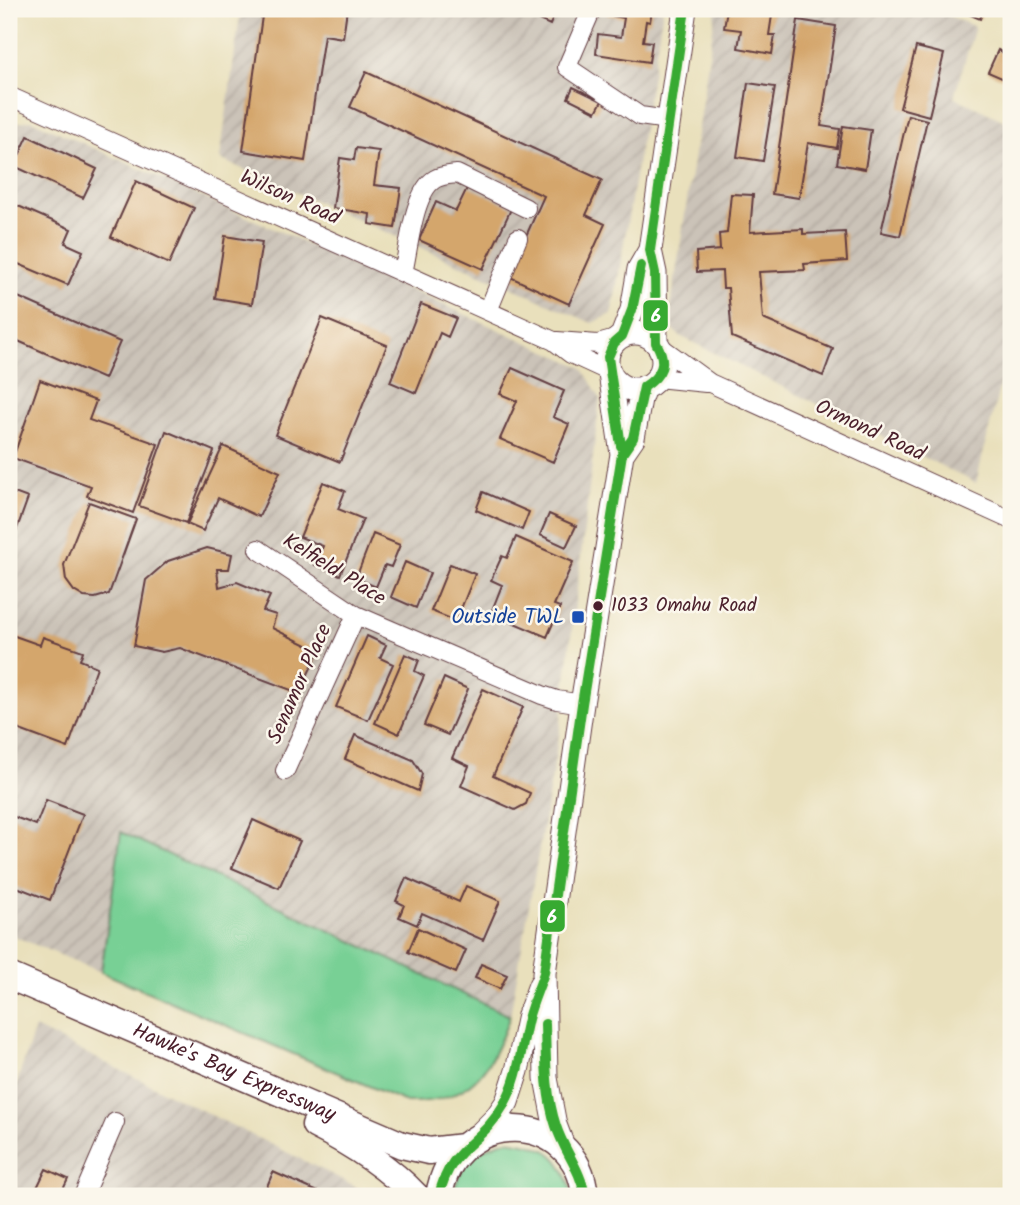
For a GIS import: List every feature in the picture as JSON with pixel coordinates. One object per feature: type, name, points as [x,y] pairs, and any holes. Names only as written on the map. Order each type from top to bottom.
[{"type":"highway","name":"Hawke's Bay Expressway","points":[[9,976],[402,1145],[429,1151],[470,1142],[506,1128],[520,1128],[542,1135],[570,1158]]},
{"type":"highway","name":"Hawke's Bay Expressway","points":[[9,988],[342,1139],[382,1165],[416,1196]]},
{"type":"highway","points":[[439,1196],[446,1169],[470,1142]]},
{"type":"highway","points":[[570,1158],[584,1185],[585,1196]]},
{"type":"highway","points":[[570,1158],[601,1196]]},
{"type":"main road","points":[[622,454],[633,438],[640,399],[663,362],[657,344],[655,273],[650,250],[685,9]]},
{"type":"main road","points":[[570,1158],[555,1125],[546,1078],[544,973],[582,704],[622,454],[608,365],[610,349],[621,337],[632,310],[639,269],[650,250]]},
{"type":"main road","points":[[621,337],[640,333],[657,344]]},
{"type":"main road","points":[[610,372],[621,385],[636,388],[651,382]]},
{"type":"main road","points":[[470,1142],[496,1118],[507,1102],[517,1072],[529,1015],[544,973]]},
{"type":"street","points":[[592,9],[567,67],[640,116],[668,120]]},
{"type":"street","name":"Wilson Road","points":[[9,96],[554,341],[571,354],[610,372]]},
{"type":"street","points":[[403,273],[417,206],[422,192],[433,180],[444,175],[457,174],[526,208]]},
{"type":"street","points":[[488,311],[517,238]]},
{"type":"street","name":"Wilson Road","points":[[554,341],[580,345],[598,344],[621,337]]},
{"type":"street","name":"Ormond Road","points":[[657,344],[709,383],[1011,520]]},
{"type":"street","name":"Ormond Road","points":[[651,382],[709,383]]},
{"type":"street","name":"Kelfield Place","points":[[258,549],[356,615],[542,695],[582,704]]},
{"type":"street","name":"Senamor Place","points":[[285,771],[356,615]]},
{"type":"street","points":[[83,1196],[115,1122]]},
{"type":"shaded area","points":[[241,9],[663,9],[612,314],[592,323],[220,159]]},
{"type":"shaded area","points":[[716,9],[933,9],[975,27],[954,97],[1011,124],[1011,339],[976,483],[680,336],[672,329],[670,313]]},
{"type":"shaded area","points":[[31,120],[582,367],[600,398],[560,729],[510,1016],[121,832],[101,972],[9,934],[9,127],[10,124]]},
{"type":"shaded area","points":[[35,1028],[371,1196],[9,1196],[9,1107]]},
{"type":"green space","points":[[121,832],[510,1016],[485,1068],[462,1090],[446,1097],[406,1102],[101,972]]},
{"type":"green space","points":[[507,1140],[533,1145],[552,1154],[564,1170],[573,1196],[452,1196],[464,1165],[484,1149]]},
{"type":"building","points":[[263,9],[347,9],[343,38],[324,35],[305,161],[243,151]]},
{"type":"building","points":[[535,9],[557,9],[550,25],[532,17]]},
{"type":"building","points":[[608,9],[652,9],[650,22],[646,21],[643,41],[652,42],[649,62],[596,54],[598,34],[621,37],[624,18],[607,15]]},
{"type":"building","points":[[727,9],[773,9],[769,35],[775,35],[772,54],[738,48],[741,30],[724,28]]},
{"type":"building","points":[[957,9],[984,9],[980,19]]},
{"type":"building","points":[[798,20],[836,26],[821,126],[840,129],[837,148],[808,143],[799,198],[772,194]]},
{"type":"building","points":[[916,47],[944,54],[929,116],[900,108]]},
{"type":"building","points":[[998,50],[1011,57],[1011,82],[988,72]]},
{"type":"building","points":[[366,72],[602,180],[586,215],[605,224],[569,304],[508,276],[544,196],[350,107]]},
{"type":"building","points":[[748,83],[775,87],[763,161],[737,157]]},
{"type":"building","points":[[573,87],[602,101],[596,112],[568,98]]},
{"type":"building","points":[[908,115],[927,120],[900,236],[881,232]]},
{"type":"building","points":[[843,126],[871,130],[865,169],[837,164]]},
{"type":"building","points":[[28,136],[97,169],[83,198],[14,166]]},
{"type":"building","points":[[356,148],[379,151],[374,185],[401,188],[395,228],[369,224],[370,214],[333,208],[340,158],[354,160]]},
{"type":"building","points":[[136,181],[194,208],[169,264],[111,237]]},
{"type":"building","points":[[468,186],[512,207],[483,269],[419,240],[436,202],[456,211]]},
{"type":"building","points":[[731,194],[753,195],[750,232],[803,229],[803,234],[845,232],[847,261],[804,264],[805,270],[759,272],[763,319],[833,349],[823,376],[732,337],[728,288],[723,288],[722,271],[697,272],[696,252],[720,250],[719,234],[727,233]]},
{"type":"building","points":[[9,202],[71,229],[65,243],[83,251],[68,285],[9,260]]},
{"type":"building","points":[[225,236],[262,242],[252,304],[215,298]]},
{"type":"building","points":[[9,293],[120,342],[104,379],[9,337]]},
{"type":"building","points":[[421,304],[456,318],[448,337],[440,333],[416,393],[390,382]]},
{"type":"building","points":[[322,318],[387,345],[340,462],[275,435]]},
{"type":"building","points":[[512,368],[564,391],[553,417],[569,424],[553,462],[500,439],[517,401],[500,394]]},
{"type":"building","points":[[40,380],[96,401],[89,420],[158,444],[133,513],[87,496],[91,486],[13,458]]},
{"type":"building","points":[[166,431],[214,451],[186,523],[139,506]]},
{"type":"building","points":[[223,446],[280,472],[259,517],[218,498],[203,531],[187,524]]},
{"type":"building","points":[[323,482],[345,491],[338,509],[363,519],[340,575],[315,565],[323,546],[300,537]]},
{"type":"building","points":[[9,491],[28,498],[9,551]]},
{"type":"building","points":[[483,492],[529,512],[522,530],[476,510]]},
{"type":"building","points":[[89,502],[136,519],[109,594],[95,598],[84,597],[74,591],[66,580],[64,565]]},
{"type":"building","points":[[549,514],[576,526],[566,547],[540,535]]},
{"type":"building","points":[[373,534],[400,545],[391,567],[385,565],[376,587],[356,578]]},
{"type":"building","points":[[516,537],[573,562],[554,605],[560,607],[547,637],[491,613],[502,585],[491,580],[502,556],[507,558]]},
{"type":"building","points":[[207,548],[232,554],[229,569],[217,569],[219,587],[237,582],[270,596],[263,611],[276,615],[272,628],[319,651],[299,693],[180,648],[162,652],[134,646],[146,580],[168,561]]},
{"type":"building","points":[[405,562],[430,573],[416,608],[391,597]]},
{"type":"building","points":[[450,564],[475,574],[456,621],[431,611]]},
{"type":"building","points":[[9,634],[40,645],[43,637],[83,651],[80,660],[97,667],[68,748],[9,726]]},
{"type":"building","points":[[367,636],[386,645],[380,658],[393,664],[368,720],[336,707]]},
{"type":"building","points":[[405,654],[419,660],[415,671],[424,676],[399,734],[375,723]]},
{"type":"building","points":[[444,678],[468,689],[448,735],[424,725]]},
{"type":"building","points":[[483,689],[523,707],[493,776],[530,793],[526,804],[515,810],[461,786],[469,766],[452,758]]},
{"type":"building","points":[[355,735],[413,760],[422,774],[418,791],[345,759]]},
{"type":"building","points":[[46,800],[83,814],[50,900],[9,884],[9,815],[36,825]]},
{"type":"building","points":[[253,820],[300,841],[279,888],[232,868]]},
{"type":"building","points":[[406,878],[459,902],[466,886],[500,901],[483,940],[422,913],[417,925],[399,917],[404,905],[396,901]]},
{"type":"building","points":[[418,928],[466,950],[456,973],[408,952]]},
{"type":"building","points":[[481,964],[507,975],[500,989],[475,978]]},
{"type":"building","points":[[46,1169],[68,1179],[60,1196],[33,1196]]},
{"type":"building","points":[[273,1172],[327,1196],[263,1196]]},
{"type":"transit line","name":"6","points":[[439,1196],[451,1166],[494,1119],[508,1096],[530,1013],[544,973],[582,704],[622,454],[633,438],[644,387],[659,373],[662,363],[656,343],[655,273],[650,250],[685,9]]},
{"type":"transit line","name":"6","points":[[621,446],[608,357],[614,343],[622,336],[632,310],[641,266]]},
{"type":"transit line","name":"6","points":[[545,1024],[552,1114],[585,1196]]},
{"type":"place","name":"1033 Omahu Road","points":[[598,606]]},
{"type":"place","name":"Outside TWL","points":[[578,617]]}]
